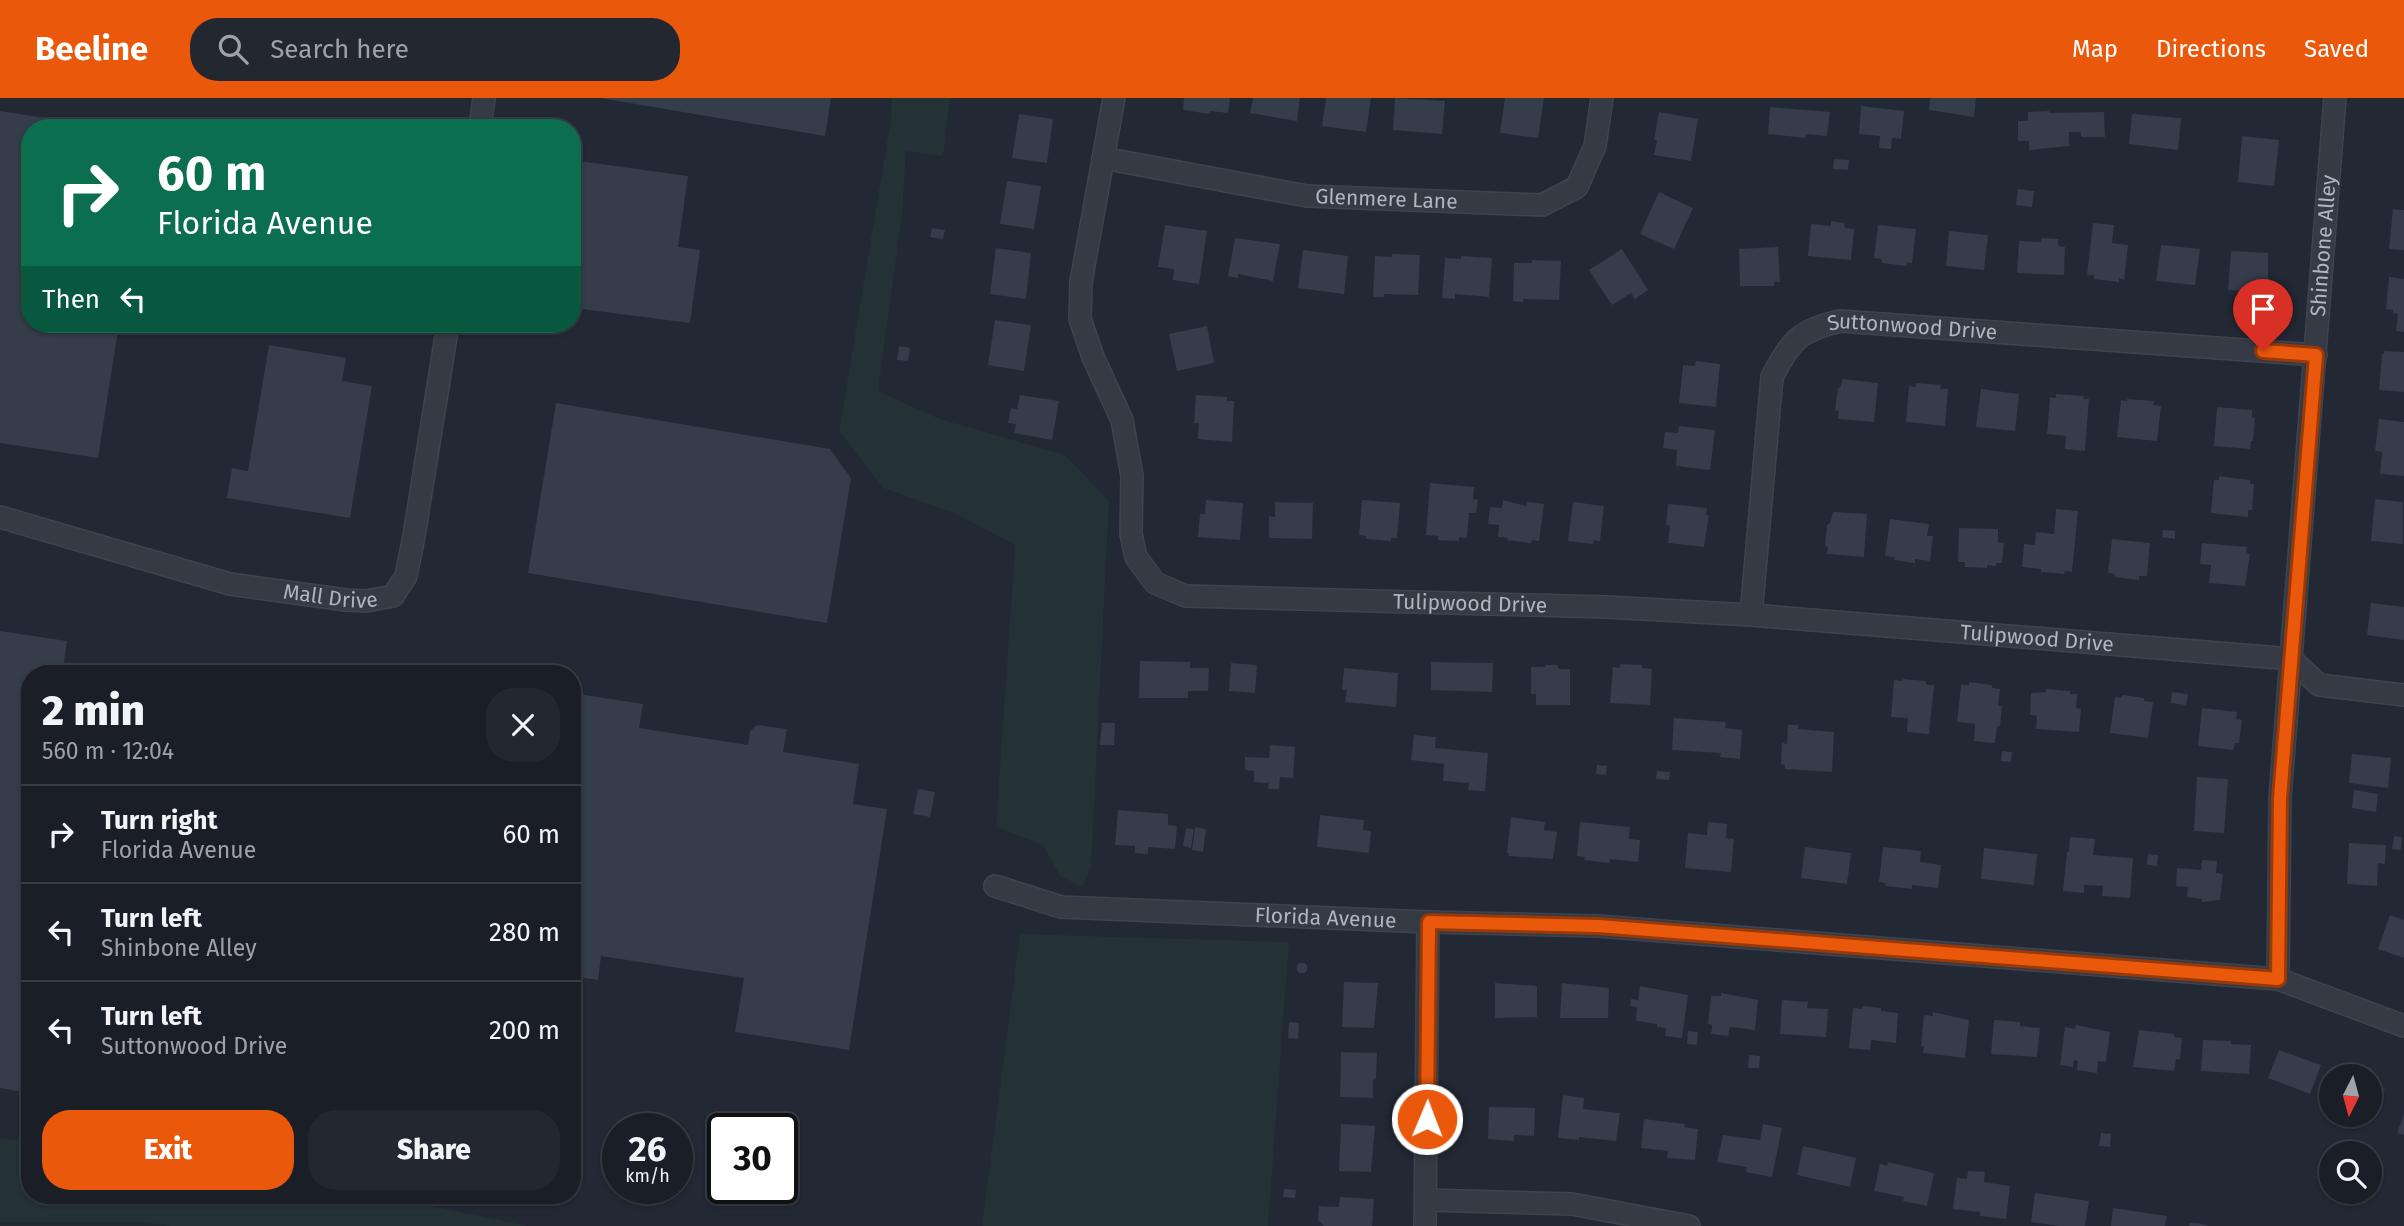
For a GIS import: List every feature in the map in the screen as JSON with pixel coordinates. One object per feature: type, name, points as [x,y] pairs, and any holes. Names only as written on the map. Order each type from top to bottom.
[{"type":"street","points":[[481,119],[484,98]]},
{"type":"street","name":"Tulipwood Drive","points":[[1114,98],[1081,282],[1080,319],[1093,357],[1122,420],[1132,476],[1131,534],[1136,557],[1154,583],[1186,596],[1607,607],[1751,615],[2291,659]]},
{"type":"street","name":"Glenmere Lane","points":[[1103,158],[1307,196],[1542,205],[1577,187],[1595,146],[1602,98]]},
{"type":"street","name":"Shinbone Alley","points":[[2278,979],[2280,798],[2336,98]]},
{"type":"street","name":"Suttonwood Drive","points":[[1751,615],[1772,377],[1788,347],[1813,328],[1840,321],[2316,355]]},
{"type":"street","name":"Mall Drive","points":[[0,517],[230,584],[346,600],[366,601],[393,596],[406,576],[447,333]]},
{"type":"street","points":[[2291,659],[2319,685],[2404,695]]},
{"type":"street","name":"Florida Avenue","points":[[995,886],[1061,907],[1598,926],[2278,979],[2404,1026]]},
{"type":"street","points":[[1425,1226],[1429,922]]},
{"type":"street","points":[[1426,1200],[1572,1204],[1689,1226]]},
{"type":"shaded area","points":[[892,98],[950,98],[943,156],[906,151],[902,215],[878,391],[940,419],[1065,455],[1109,501],[1091,868],[1082,887],[1060,876],[1043,845],[996,827],[1015,545],[954,513],[883,488],[839,431],[891,118]]},
{"type":"shaded area","points":[[1020,934],[1289,942],[1268,1226],[982,1226]]},
{"type":"shaded area","points":[[0,1138],[21,1141],[21,1204],[422,1204],[528,1226],[170,1226],[145,1222],[0,1222]]},
{"type":"building","points":[[600,98],[831,98],[825,136]]},
{"type":"building","points":[[1184,98],[1230,98],[1228,113],[1210,111],[1210,114],[1183,110]]},
{"type":"building","points":[[1253,98],[1300,98],[1297,121],[1250,113]]},
{"type":"building","points":[[1326,98],[1371,98],[1366,132],[1322,126]]},
{"type":"building","points":[[1395,98],[1445,101],[1442,134],[1393,130]]},
{"type":"building","points":[[1505,98],[1544,98],[1538,138],[1500,133]]},
{"type":"building","points":[[1930,98],[1976,98],[1974,117],[1929,110]]},
{"type":"building","points":[[1861,106],[1904,111],[1901,139],[1892,138],[1891,149],[1879,148],[1880,136],[1859,134]]},
{"type":"building","points":[[1770,107],[1830,112],[1827,136],[1806,134],[1805,138],[1768,134]]},
{"type":"building","points":[[0,111],[52,119],[21,119],[21,333],[118,333],[98,458],[0,443]]},
{"type":"building","points":[[1659,112],[1698,119],[1691,161],[1654,155]]},
{"type":"building","points":[[2028,112],[2104,112],[2105,137],[2081,137],[2081,132],[2069,132],[2069,146],[2029,150],[2029,141],[2018,141],[2018,121],[2028,121]]},
{"type":"building","points":[[1019,114],[1053,119],[1047,163],[1012,158]]},
{"type":"building","points":[[2132,114],[2181,118],[2178,150],[2129,144]]},
{"type":"building","points":[[2242,136],[2279,140],[2274,186],[2238,182]]},
{"type":"building","points":[[1834,159],[1849,160],[1848,170],[1833,169]]},
{"type":"building","points":[[581,161],[688,176],[678,247],[700,250],[690,323],[581,309]]},
{"type":"building","points":[[1007,181],[1041,186],[1034,229],[1000,224]]},
{"type":"building","points":[[2018,189],[2034,191],[2032,207],[2016,205]]},
{"type":"building","points":[[1659,192],[1693,208],[1674,249],[1640,234]]},
{"type":"building","points":[[2393,209],[2404,210],[2404,250],[2389,249]]},
{"type":"building","points":[[1831,221],[1844,223],[1845,228],[1854,229],[1851,260],[1808,256],[1811,224],[1831,226]]},
{"type":"building","points":[[2093,223],[2114,225],[2112,243],[2128,245],[2124,280],[2119,278],[2119,282],[2094,279],[2094,275],[2087,275]]},
{"type":"building","points":[[1165,225],[1207,231],[1199,284],[1173,280],[1174,269],[1158,267]]},
{"type":"building","points":[[1878,225],[1916,229],[1912,263],[1907,262],[1907,266],[1882,263],[1882,259],[1874,258]]},
{"type":"building","points":[[932,228],[945,230],[943,239],[930,237]]},
{"type":"building","points":[[1949,231],[1988,235],[1984,270],[1946,266]]},
{"type":"building","points":[[1235,238],[1280,244],[1273,281],[1238,274],[1238,278],[1228,276]]},
{"type":"building","points":[[2041,238],[2058,239],[2058,246],[2065,247],[2064,275],[2017,273],[2019,241],[2041,242]]},
{"type":"building","points":[[2161,245],[2200,249],[2195,285],[2156,281]]},
{"type":"building","points":[[1778,247],[1780,282],[1774,282],[1774,286],[1740,286],[1739,249]]},
{"type":"building","points":[[996,248],[1031,253],[1026,299],[990,294]]},
{"type":"building","points":[[1622,249],[1648,290],[1635,299],[1631,293],[1612,305],[1589,270]]},
{"type":"building","points":[[1303,250],[1348,256],[1344,294],[1298,288]]},
{"type":"building","points":[[2231,251],[2268,253],[2268,285],[2265,285],[2265,293],[2228,290]]},
{"type":"building","points":[[1392,254],[1420,255],[1418,295],[1384,294],[1384,297],[1373,297],[1375,256],[1392,257]]},
{"type":"building","points":[[1461,256],[1492,258],[1489,297],[1455,294],[1455,299],[1442,298],[1445,258],[1461,259]]},
{"type":"building","points":[[1532,260],[1561,261],[1559,300],[1513,301],[1514,263],[1532,263]]},
{"type":"building","points":[[2389,277],[2404,279],[2404,332],[2396,331],[2398,314],[2386,309]]},
{"type":"building","points":[[995,320],[1031,325],[1024,371],[988,365]]},
{"type":"building","points":[[1207,326],[1214,363],[1177,371],[1169,334]]},
{"type":"building","points":[[269,345],[346,358],[342,381],[372,386],[350,518],[227,498],[232,468],[248,471]]},
{"type":"building","points":[[899,346],[910,348],[908,361],[897,360]]},
{"type":"building","points":[[2384,351],[2404,352],[2404,392],[2379,390]]},
{"type":"building","points":[[1696,361],[1720,364],[1716,407],[1679,403],[1683,365],[1695,366]]},
{"type":"building","points":[[1842,379],[1878,383],[1874,422],[1838,419],[1839,411],[1835,410]]},
{"type":"building","points":[[1916,383],[1941,385],[1940,389],[1948,389],[1945,426],[1906,422],[1909,386],[1916,387]]},
{"type":"building","points":[[1981,389],[2019,394],[2015,431],[1976,427]]},
{"type":"building","points":[[2056,394],[2084,396],[2083,399],[2089,399],[2085,451],[2065,449],[2066,436],[2047,434],[2050,397],[2056,398]]},
{"type":"building","points":[[1020,395],[1059,401],[1052,440],[1014,433],[1016,424],[1008,423],[1011,408],[1017,409]]},
{"type":"building","points":[[1196,395],[1227,397],[1227,401],[1234,401],[1232,442],[1198,439],[1199,423],[1194,423]]},
{"type":"building","points":[[2121,400],[2154,401],[2153,405],[2161,406],[2157,441],[2117,437]]},
{"type":"building","points":[[556,403],[830,449],[851,478],[827,623],[528,573]]},
{"type":"building","points":[[2217,407],[2252,410],[2252,417],[2255,418],[2250,449],[2214,446]]},
{"type":"building","points":[[2379,419],[2404,422],[2404,476],[2380,474],[2382,452],[2375,451]]},
{"type":"building","points":[[1679,426],[1715,430],[1710,470],[1676,466],[1677,450],[1663,448],[1665,432],[1678,433]]},
{"type":"building","points":[[2219,476],[2250,480],[2250,484],[2254,484],[2252,510],[2248,510],[2248,517],[2211,513],[2214,480],[2219,480]]},
{"type":"building","points":[[1430,483],[1474,487],[1473,499],[1478,500],[1476,513],[1469,513],[1467,538],[1459,537],[1459,541],[1438,540],[1438,536],[1426,535]]},
{"type":"building","points":[[2375,499],[2403,502],[2403,544],[2371,541]]},
{"type":"building","points":[[1206,500],[1243,503],[1240,540],[1198,537],[1200,514],[1205,514]]},
{"type":"building","points":[[1362,500],[1400,503],[1397,538],[1391,538],[1391,541],[1366,539],[1366,536],[1359,535]]},
{"type":"building","points":[[1503,500],[1526,506],[1527,502],[1544,504],[1539,541],[1532,540],[1531,543],[1498,537],[1499,525],[1488,524],[1490,507],[1502,508]]},
{"type":"building","points":[[1275,502],[1313,503],[1312,539],[1269,538],[1269,516],[1275,517]]},
{"type":"building","points":[[1573,502],[1604,506],[1600,541],[1594,540],[1593,544],[1568,541]]},
{"type":"building","points":[[1668,504],[1707,508],[1706,515],[1709,515],[1704,547],[1668,543]]},
{"type":"building","points":[[2056,509],[2078,511],[2072,572],[2041,572],[2041,569],[2022,567],[2024,544],[2035,545],[2036,532],[2054,534]]},
{"type":"building","points":[[1833,512],[1867,514],[1864,557],[1827,554],[1827,525]]},
{"type":"building","points":[[1890,519],[1929,524],[1927,536],[1933,536],[1930,561],[1915,559],[1915,563],[1885,556]]},
{"type":"building","points":[[1959,528],[1998,529],[1998,542],[2004,543],[2002,563],[1996,563],[1996,566],[1987,565],[1987,568],[1965,567],[1965,562],[1958,562]]},
{"type":"building","points":[[2163,530],[2175,531],[2175,539],[2162,537]]},
{"type":"building","points":[[2112,539],[2150,543],[2147,576],[2139,576],[2139,580],[2115,577],[2115,574],[2108,573]]},
{"type":"building","points":[[2202,543],[2247,547],[2246,552],[2250,554],[2245,586],[2209,583],[2211,565],[2200,564]]},
{"type":"building","points":[[2371,603],[2404,607],[2404,640],[2367,635]]},
{"type":"building","points":[[0,631],[67,641],[63,665],[21,665],[21,1092],[0,1088]]},
{"type":"building","points":[[1140,661],[1190,662],[1190,668],[1209,668],[1208,691],[1188,691],[1188,698],[1139,698]]},
{"type":"building","points":[[1431,662],[1493,663],[1492,692],[1431,690]]},
{"type":"building","points":[[1231,663],[1257,665],[1255,693],[1229,691]]},
{"type":"building","points":[[1620,664],[1642,665],[1642,668],[1652,669],[1650,705],[1610,703],[1613,667],[1620,668]]},
{"type":"building","points":[[1545,665],[1570,669],[1570,705],[1536,705],[1536,694],[1531,694],[1531,667]]},
{"type":"building","points":[[1344,668],[1398,673],[1396,707],[1345,702],[1347,690],[1342,690]]},
{"type":"building","points":[[1894,680],[1926,681],[1926,685],[1934,685],[1929,734],[1907,732],[1908,718],[1891,717]]},
{"type":"building","points":[[1969,682],[1992,685],[1992,688],[2000,689],[1998,706],[2002,706],[1995,743],[1974,741],[1975,724],[1957,722],[1961,685],[1969,685]]},
{"type":"building","points":[[2046,689],[2077,694],[2076,708],[2081,709],[2079,732],[2036,729],[2037,716],[2030,715],[2031,693],[2046,692]]},
{"type":"building","points":[[2172,692],[2188,694],[2186,705],[2171,703]]},
{"type":"building","points":[[581,694],[643,704],[639,728],[748,745],[750,731],[757,725],[787,729],[783,752],[859,764],[853,804],[887,809],[849,1050],[735,1032],[744,978],[601,956],[598,980],[581,977]]},
{"type":"building","points":[[2123,695],[2153,702],[2148,738],[2110,733],[2115,697],[2121,698]]},
{"type":"building","points":[[2202,708],[2237,712],[2236,719],[2242,720],[2239,743],[2235,743],[2233,750],[2198,746]]},
{"type":"building","points":[[1674,718],[1726,722],[1725,728],[1742,730],[1740,759],[1720,757],[1721,753],[1672,750]]},
{"type":"building","points":[[1102,723],[1115,723],[1114,745],[1100,745]]},
{"type":"building","points":[[1788,725],[1798,725],[1798,729],[1834,732],[1832,772],[1785,769],[1785,765],[1781,764],[1782,743],[1787,744]]},
{"type":"building","points":[[1414,735],[1436,737],[1435,748],[1488,753],[1485,791],[1468,790],[1469,783],[1443,781],[1444,764],[1411,760]]},
{"type":"building","points":[[1270,745],[1295,747],[1293,778],[1280,777],[1279,789],[1268,789],[1269,783],[1254,782],[1254,771],[1245,770],[1245,757],[1269,758]]},
{"type":"building","points":[[2002,751],[2012,752],[2011,762],[2001,761]]},
{"type":"building","points":[[2352,754],[2391,758],[2388,788],[2349,783]]},
{"type":"building","points":[[1597,765],[1607,766],[1606,775],[1596,774]]},
{"type":"building","points":[[1657,771],[1670,772],[1669,780],[1656,779]]},
{"type":"building","points":[[2197,777],[2228,779],[2224,833],[2194,831]]},
{"type":"building","points":[[918,789],[935,792],[930,817],[913,814]]},
{"type":"building","points":[[2354,790],[2378,794],[2376,812],[2352,808]]},
{"type":"building","points":[[1118,810],[1168,814],[1168,825],[1177,826],[1175,849],[1148,847],[1148,854],[1135,853],[1135,846],[1115,845]]},
{"type":"building","points":[[1320,815],[1364,820],[1363,830],[1371,831],[1369,853],[1317,847]]},
{"type":"building","points":[[1511,817],[1545,822],[1544,830],[1557,832],[1553,859],[1508,856]]},
{"type":"building","points":[[1580,822],[1630,827],[1629,839],[1640,840],[1638,862],[1610,859],[1610,863],[1584,860],[1585,857],[1577,856]]},
{"type":"building","points":[[1708,822],[1727,824],[1726,838],[1734,839],[1731,872],[1685,868],[1688,833],[1707,835]]},
{"type":"building","points":[[1195,827],[1206,829],[1203,852],[1192,850]]},
{"type":"building","points":[[1186,828],[1194,829],[1191,848],[1183,846]]},
{"type":"building","points":[[2394,836],[2402,837],[2401,850],[2392,849]]},
{"type":"building","points":[[2070,837],[2095,839],[2093,855],[2133,858],[2130,898],[2102,896],[2103,886],[2084,885],[2084,893],[2063,891]]},
{"type":"building","points":[[2349,843],[2386,845],[2385,864],[2378,863],[2377,886],[2347,884]]},
{"type":"building","points":[[1805,847],[1851,853],[1847,884],[1801,878]]},
{"type":"building","points":[[1883,847],[1921,851],[1920,862],[1941,865],[1938,888],[1912,885],[1912,889],[1885,886],[1886,883],[1879,882]]},
{"type":"building","points":[[1984,848],[2037,854],[2034,885],[1981,879]]},
{"type":"building","points":[[2148,854],[2158,855],[2157,866],[2147,865]]},
{"type":"building","points":[[2202,860],[2217,861],[2216,873],[2223,874],[2220,900],[2202,902],[2202,899],[2187,897],[2188,887],[2176,886],[2177,868],[2201,870]]},
{"type":"building","points":[[2390,915],[2404,920],[2404,958],[2378,949]]},
{"type":"building","points":[[1302,962],[1308,968],[1302,974],[1296,968]]},
{"type":"building","points":[[1344,982],[1378,983],[1374,1028],[1342,1027]]},
{"type":"building","points":[[1495,983],[1537,986],[1537,1017],[1495,1018]]},
{"type":"building","points":[[1562,983],[1609,988],[1608,1018],[1560,1018]]},
{"type":"building","points":[[1640,986],[1688,995],[1682,1038],[1665,1036],[1666,1028],[1657,1027],[1657,1024],[1636,1021],[1637,1007],[1630,1006],[1631,999],[1638,1000]]},
{"type":"building","points":[[1721,993],[1758,1000],[1755,1030],[1730,1027],[1728,1036],[1711,1034],[1712,1025],[1708,1024],[1711,996],[1721,996]]},
{"type":"building","points":[[1782,1000],[1808,1002],[1807,1008],[1828,1009],[1826,1037],[1780,1034]]},
{"type":"building","points":[[1863,1006],[1898,1013],[1896,1043],[1871,1040],[1870,1050],[1849,1048],[1853,1008],[1862,1009]]},
{"type":"building","points":[[1933,1012],[1969,1020],[1965,1058],[1923,1053],[1924,1047],[1921,1046],[1924,1015],[1933,1016]]},
{"type":"building","points":[[1994,1020],[2020,1022],[2020,1026],[2040,1028],[2037,1057],[1991,1054]]},
{"type":"building","points":[[1289,1022],[1299,1023],[1298,1039],[1288,1038]]},
{"type":"building","points":[[2076,1025],[2110,1032],[2106,1062],[2098,1061],[2097,1073],[2077,1070],[2078,1061],[2074,1060],[2073,1067],[2060,1065],[2065,1027],[2075,1029]]},
{"type":"building","points":[[2139,1030],[2174,1034],[2174,1037],[2182,1038],[2180,1059],[2176,1059],[2174,1071],[2133,1067]]},
{"type":"building","points":[[1688,1031],[1698,1032],[1697,1045],[1687,1044]]},
{"type":"building","points":[[2203,1040],[2251,1045],[2249,1074],[2201,1071]]},
{"type":"building","points":[[2279,1050],[2319,1064],[2310,1094],[2268,1078]]},
{"type":"building","points":[[1341,1052],[1377,1053],[1373,1098],[1340,1097]]},
{"type":"building","points":[[1749,1055],[1760,1056],[1759,1068],[1748,1068]]},
{"type":"building","points":[[1563,1095],[1584,1098],[1583,1109],[1620,1113],[1616,1141],[1558,1138]]},
{"type":"building","points":[[1489,1107],[1535,1108],[1534,1136],[1514,1135],[1514,1141],[1488,1139]]},
{"type":"building","points":[[2404,1114],[2404,1135],[2397,1133]]},
{"type":"building","points":[[1644,1119],[1685,1124],[1684,1127],[1698,1129],[1695,1160],[1667,1158],[1668,1151],[1641,1148]]},
{"type":"building","points":[[1341,1124],[1375,1126],[1371,1172],[1339,1171]]},
{"type":"building","points":[[1763,1124],[1782,1128],[1772,1177],[1746,1172],[1747,1167],[1717,1162],[1723,1135],[1760,1140]]},
{"type":"building","points":[[2101,1133],[2111,1134],[2110,1147],[2099,1146]]},
{"type":"building","points":[[1803,1146],[1856,1158],[1850,1187],[1797,1175]]},
{"type":"building","points":[[1888,1162],[1934,1173],[1927,1206],[1903,1201],[1904,1197],[1874,1191],[1880,1164],[1887,1166]]},
{"type":"building","points":[[1968,1171],[1985,1172],[1984,1182],[2010,1186],[2006,1219],[1953,1209],[1957,1178],[1967,1179]]},
{"type":"building","points":[[1284,1189],[1296,1190],[1295,1198],[1283,1197]]},
{"type":"building","points":[[2035,1193],[2089,1201],[2085,1226],[2031,1222]]},
{"type":"building","points":[[1340,1197],[1374,1199],[1372,1226],[1324,1226],[1318,1220],[1319,1206],[1339,1207]]},
{"type":"building","points":[[2113,1208],[2167,1216],[2165,1226],[2111,1226]]},
{"type":"building","points":[[2190,1223],[2198,1223],[2209,1226],[2189,1226]]},
{"type":"route","points":[[1427,1119],[1429,922],[1598,926],[2278,979],[2280,798],[2316,355],[2263,351]]}]
